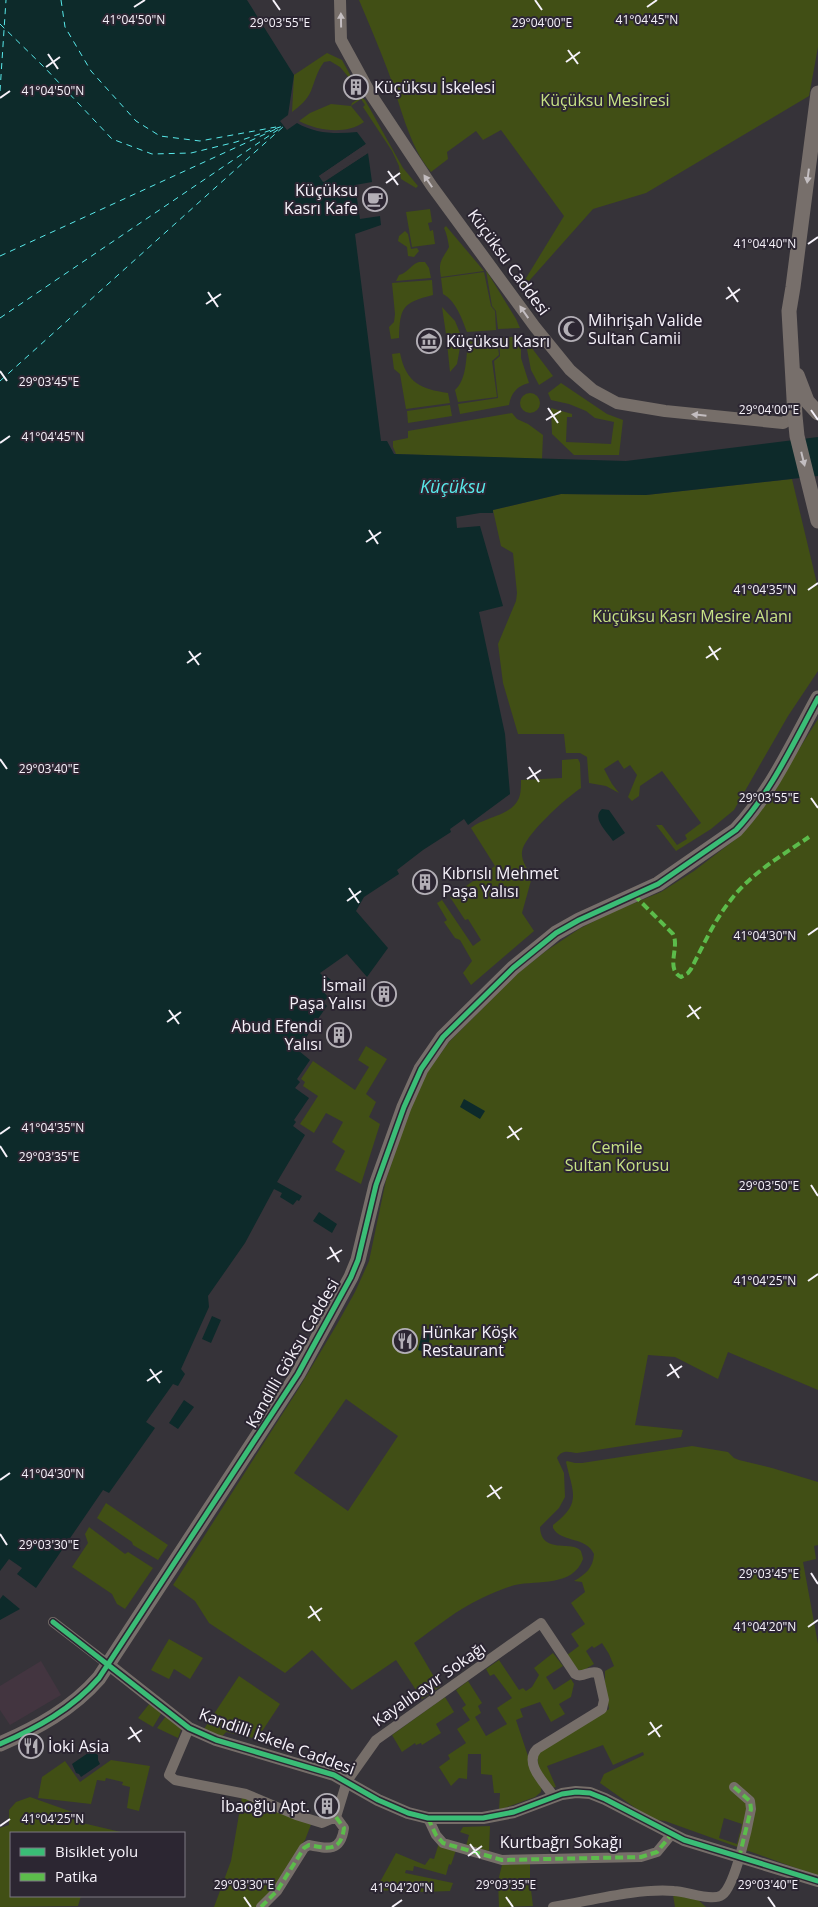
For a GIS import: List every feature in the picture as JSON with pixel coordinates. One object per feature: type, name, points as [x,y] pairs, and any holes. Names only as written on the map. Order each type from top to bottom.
[{"type":"main road","points":[[818,93],[794,287],[789,312],[789,420],[797,436],[818,521]]},
{"type":"main road","points":[[790,337],[798,379],[807,401],[816,411]]},
{"type":"main road","name":"Kandilli Göksu Caddesi","points":[[0,1744],[64,1710],[88,1691],[109,1665],[298,1374],[351,1277],[358,1260],[376,1185],[387,1150],[416,1079],[436,1046],[472,1008],[543,942],[579,920],[658,884],[736,830],[745,821],[766,791],[818,698]]},
{"type":"street","name":"Küçüksu Caddesi","points":[[340,0],[341,40],[370,92],[431,185],[535,327],[570,370],[593,390],[617,403],[665,411],[789,420]]},
{"type":"street","name":"Kandilli İskele Caddesi","points":[[53,1622],[189,1728],[216,1740],[328,1773],[347,1781],[388,1805],[428,1818],[467,1820],[498,1816],[554,1796],[576,1792],[596,1796],[671,1835],[700,1846],[818,1882]]},
{"type":"street","name":"Kayalıbayır Sokağı","points":[[336,1817],[347,1781],[365,1753],[382,1735],[541,1624],[575,1674],[580,1676],[594,1671],[598,1673],[604,1700],[602,1709],[533,1753],[532,1760],[536,1772],[554,1796]]},
{"type":"street","points":[[189,1728],[169,1775],[175,1780],[246,1794],[296,1815],[322,1823],[336,1817],[344,1828],[343,1835],[329,1850],[309,1845],[304,1848],[277,1891],[261,1907]]},
{"type":"street","points":[[553,1907],[656,1890],[683,1892],[711,1902],[726,1892],[729,1886],[739,1858],[751,1809],[750,1801],[734,1787]]},
{"type":"street","name":"Kurtbağrı Sokağı","points":[[428,1818],[436,1835],[443,1843],[489,1857],[512,1860],[641,1857],[657,1852],[671,1835]]},
{"type":"shaded area","points":[[41,1661],[61,1695],[10,1725],[0,1710],[0,1686]]},
{"type":"green space","name":"Küçüksu Mesiresi","points":[[359,0],[818,0],[818,47],[809,96],[646,193],[593,209],[521,290],[520,288],[564,216],[501,130],[483,140],[476,131],[447,152],[448,159],[431,172],[423,162],[411,137],[388,71]]},
{"type":"green space","points":[[327,53],[342,60],[353,80],[340,67],[330,61],[324,62],[311,91],[292,112],[294,75]]},
{"type":"green space","points":[[361,97],[365,100],[403,168],[418,186],[416,188],[401,179],[399,166],[392,151],[363,107],[365,105],[361,99],[351,106],[352,103]]},
{"type":"green space","points":[[331,104],[351,106],[364,122],[349,129],[323,129],[299,121],[310,113]]},
{"type":"green space","points":[[430,209],[432,222],[428,223],[430,231],[433,230],[435,244],[412,247],[406,212]]},
{"type":"green space","points":[[446,226],[484,271],[441,277],[440,264],[449,247],[444,228]]},
{"type":"green space","points":[[405,231],[408,234],[411,249],[417,248],[419,251],[414,257],[408,256],[407,247],[398,241],[399,236]]},
{"type":"green space","points":[[419,262],[425,262],[429,268],[431,278],[396,281],[399,275],[405,273]]},
{"type":"green space","points":[[486,270],[520,328],[498,329],[496,311],[492,306]]},
{"type":"green space","points":[[484,272],[491,306],[495,311],[496,330],[467,332],[461,316],[452,301],[443,294],[441,278]]},
{"type":"green space","points":[[432,280],[433,295],[415,301],[405,308],[400,319],[399,338],[391,339],[389,327],[394,322],[395,314],[392,283]]},
{"type":"green space","points":[[442,307],[455,321],[460,333],[446,334]]},
{"type":"green space","points":[[521,336],[521,358],[529,383],[515,391],[509,405],[460,414],[458,404],[498,398],[494,361],[500,356],[499,338]]},
{"type":"green space","points":[[497,339],[499,355],[492,361],[497,397],[458,402],[455,390],[464,374],[468,341]]},
{"type":"green space","points":[[525,339],[553,376],[539,385],[531,370]]},
{"type":"green space","points":[[461,342],[457,364],[450,372],[447,343]]},
{"type":"green space","points":[[400,353],[406,371],[416,383],[430,389],[448,393],[450,403],[406,409],[400,374],[394,369],[392,354]]},
{"type":"green space","points":[[561,383],[607,414],[623,420],[619,455],[574,455],[552,434],[551,408],[572,414],[572,417],[567,417],[566,442],[611,444],[614,422],[595,418],[586,411],[569,404],[551,400],[548,393]]},
{"type":"green space","points":[[526,393],[534,393],[540,399],[540,407],[534,413],[526,413],[520,407],[520,399]]},
{"type":"green space","points":[[450,405],[452,416],[408,423],[407,411]]},
{"type":"green space","points":[[512,413],[517,419],[528,424],[543,435],[542,459],[396,454],[393,447],[393,441],[408,438],[408,431]]},
{"type":"green space","name":"Küçüksu Kasrı Mesire Alanı","points":[[792,479],[818,588],[818,671],[788,716],[734,810],[711,829],[676,851],[656,825],[662,825],[677,845],[687,839],[685,835],[701,823],[662,771],[640,786],[639,796],[632,801],[628,797],[637,775],[630,765],[624,769],[618,760],[604,769],[619,793],[606,786],[589,783],[587,757],[580,753],[566,753],[564,734],[518,734],[503,683],[498,644],[516,601],[513,553],[501,546],[493,510],[561,494],[646,495]]},
{"type":"green space","name":"Cemile Sultan Korusu","points":[[818,719],[818,1390],[728,1352],[718,1379],[675,1357],[648,1355],[635,1425],[683,1430],[681,1437],[577,1453],[566,1452],[559,1455],[557,1458],[564,1473],[565,1497],[559,1508],[540,1527],[542,1536],[551,1544],[577,1548],[581,1551],[583,1559],[578,1568],[571,1574],[554,1581],[515,1585],[490,1594],[473,1602],[414,1643],[440,1687],[422,1699],[396,1660],[352,1690],[312,1650],[285,1673],[209,1623],[195,1601],[173,1585],[299,1388],[355,1292],[369,1261],[386,1180],[410,1109],[426,1074],[449,1042],[518,973],[546,951],[579,929],[610,913],[661,892],[694,871],[741,835],[755,819]],"holes":[[[346,1399],[398,1436],[348,1511],[294,1473]]]},
{"type":"green space","points":[[578,759],[580,763],[581,788],[556,808],[537,827],[524,845],[522,852],[524,862],[532,877],[522,913],[534,931],[471,985],[463,973],[472,961],[460,940],[455,938],[444,922],[447,920],[437,903],[442,900],[473,946],[481,940],[468,919],[465,920],[450,897],[495,866],[471,828],[509,810],[520,796],[521,780],[562,778],[562,760]]},
{"type":"green space","points":[[366,1046],[387,1059],[366,1094],[376,1102],[369,1117],[380,1124],[361,1184],[335,1170],[345,1151],[332,1142],[343,1122],[326,1113],[314,1133],[300,1124],[318,1096],[303,1086],[305,1082],[301,1079],[313,1061],[355,1090],[369,1067],[358,1060]]},
{"type":"green space","points":[[692,1446],[728,1452],[739,1460],[818,1482],[818,1545],[814,1546],[816,1559],[803,1562],[818,1644],[818,1876],[665,1821],[651,1819],[600,1783],[604,1774],[644,1755],[643,1752],[613,1765],[603,1745],[547,1766],[556,1787],[552,1788],[539,1770],[537,1754],[553,1742],[609,1709],[605,1671],[614,1666],[602,1643],[594,1648],[592,1646],[586,1651],[594,1664],[584,1670],[578,1670],[567,1655],[579,1646],[571,1634],[585,1624],[571,1603],[585,1592],[582,1582],[574,1581],[588,1570],[594,1554],[585,1544],[562,1536],[553,1528],[553,1525],[572,1504],[573,1490],[566,1462],[582,1463]],"holes":[[[724,1818],[742,1824],[737,1844],[719,1838]]]},
{"type":"green space","points":[[106,1503],[168,1545],[158,1560],[133,1545],[132,1542],[97,1518]]},
{"type":"green space","points":[[89,1527],[125,1554],[128,1552],[153,1568],[125,1609],[117,1604],[112,1594],[72,1567],[88,1543],[85,1534]]},
{"type":"green space","points":[[169,1639],[203,1658],[190,1679],[174,1669],[169,1679],[151,1670]]},
{"type":"green space","points":[[553,1653],[563,1666],[546,1677],[554,1690],[571,1679],[574,1684],[571,1697],[559,1704],[565,1714],[551,1722],[540,1702],[520,1709],[523,1717],[516,1720],[535,1777],[542,1783],[541,1792],[535,1797],[499,1810],[500,1793],[494,1793],[492,1775],[481,1774],[481,1754],[468,1754],[467,1779],[459,1778],[451,1786],[439,1767],[450,1759],[448,1755],[466,1743],[457,1729],[470,1720],[462,1708],[466,1705],[456,1690],[468,1681],[482,1703],[478,1706],[481,1713],[475,1717],[486,1736],[507,1724],[497,1708],[512,1698],[494,1674],[490,1676],[486,1669],[499,1660],[519,1690],[523,1688],[526,1691],[532,1687],[539,1675],[534,1668]]},
{"type":"green space","points":[[239,1676],[280,1704],[257,1739],[226,1732],[221,1738],[204,1729]]},
{"type":"green space","points":[[445,1697],[454,1712],[436,1724],[441,1733],[422,1745],[421,1743],[416,1745],[415,1743],[402,1752],[392,1735]]},
{"type":"green space","points":[[150,1703],[162,1712],[153,1727],[138,1718]]},
{"type":"green space","points":[[166,1716],[182,1727],[178,1738],[157,1728]]},
{"type":"green space","points":[[111,1760],[150,1766],[139,1811],[127,1808],[130,1787],[122,1785],[123,1782],[106,1778],[105,1781],[97,1780],[91,1804],[38,1798],[42,1777],[65,1761],[80,1782]]},
{"type":"green space","points":[[30,1797],[75,1813],[74,1821],[121,1832],[10,1832],[10,1897],[81,1897],[78,1906],[0,1907],[0,1828],[9,1825],[9,1810],[16,1802]]},
{"type":"green space","points":[[242,1797],[312,1822],[305,1840],[271,1896],[259,1907],[214,1907],[231,1861]]},
{"type":"green space","points":[[490,1826],[489,1851],[466,1846],[469,1835],[460,1832],[463,1827]]},
{"type":"green space","points":[[439,1843],[456,1850],[446,1875],[414,1866],[413,1871],[406,1870],[405,1873],[453,1883],[450,1891],[422,1892],[418,1891],[416,1884],[410,1885],[404,1892],[399,1892],[399,1890],[375,1891],[396,1853],[425,1865],[430,1858],[434,1859]]},
{"type":"green space","points":[[503,1861],[530,1861],[533,1906],[499,1907],[498,1881]]},
{"type":"green space","points":[[673,1895],[696,1898],[706,1907],[675,1907]]},
{"type":"water","name":"Küçüksu","points":[[0,0],[247,0],[294,75],[288,115],[280,121],[287,130],[297,123],[304,127],[326,132],[357,132],[366,144],[319,176],[324,182],[368,153],[372,182],[355,185],[360,219],[380,216],[381,225],[355,234],[381,441],[387,441],[394,454],[626,461],[818,437],[818,476],[646,495],[561,494],[493,510],[493,513],[456,517],[457,528],[480,526],[503,606],[479,612],[505,734],[510,794],[468,825],[464,819],[450,829],[451,832],[397,870],[399,874],[364,897],[356,911],[388,948],[367,977],[347,954],[320,973],[331,980],[321,989],[328,997],[323,1002],[327,1006],[299,1051],[310,1060],[297,1079],[300,1082],[295,1088],[309,1098],[294,1120],[296,1122],[293,1126],[305,1135],[277,1182],[302,1196],[293,1205],[280,1197],[282,1193],[274,1189],[245,1243],[208,1296],[209,1307],[181,1369],[185,1374],[178,1386],[173,1384],[146,1422],[155,1428],[109,1493],[103,1490],[36,1588],[17,1574],[22,1568],[9,1559],[0,1571]]},
{"type":"water","points":[[602,809],[609,810],[625,833],[613,841],[599,821],[599,813]]},
{"type":"water","points":[[464,1099],[485,1111],[480,1119],[460,1107]]},
{"type":"water","points":[[319,1212],[337,1224],[332,1233],[313,1221]]},
{"type":"water","points":[[212,1316],[221,1320],[211,1343],[202,1339]]},
{"type":"water","points":[[423,1329],[432,1332],[426,1352],[418,1350]]},
{"type":"water","points":[[184,1400],[194,1407],[178,1429],[169,1423]]},
{"type":"water","points":[[3,1595],[20,1609],[0,1620],[0,1599]]},
{"type":"water","points":[[91,1751],[98,1755],[100,1764],[81,1777],[76,1773],[72,1764]]},
{"type":"pier","points":[[366,144],[367,147],[322,177],[324,179],[367,150],[368,153],[323,182],[319,176]]},
{"type":"ferry route","points":[[0,91],[6,0]]},
{"type":"ferry route","points":[[61,0],[65,27],[91,71],[136,121],[160,136],[200,141],[276,127]]},
{"type":"ferry route","points":[[0,24],[45,68],[112,139],[152,154],[191,153],[236,142],[283,126]]},
{"type":"ferry route","points":[[0,381],[284,126]]},
{"type":"ferry route","points":[[0,256],[276,129]]},
{"type":"ferry route","points":[[0,318],[279,129]]},
{"type":"marked path","points":[[634,895],[673,934],[675,939],[674,969],[681,977],[691,969],[719,917],[738,891],[766,866],[809,837]]},
{"type":"marked path","points":[[734,1787],[750,1801],[751,1809],[739,1858]]},
{"type":"marked path","points":[[261,1907],[277,1891],[304,1848],[309,1845],[328,1848],[337,1845],[344,1828],[336,1817]]},
{"type":"marked path","points":[[428,1818],[436,1835],[443,1843],[502,1860],[641,1857],[657,1852],[671,1835]]},
{"type":"cycle path","points":[[0,1744],[53,1717],[89,1689],[99,1678],[298,1374],[351,1277],[358,1260],[376,1185],[404,1107],[421,1069],[443,1037],[513,968],[556,933],[579,920],[658,884],[736,830],[771,784],[818,698]]},
{"type":"cycle path","points":[[53,1622],[189,1728],[216,1740],[334,1775],[378,1800],[408,1813],[428,1818],[483,1818],[514,1812],[562,1794],[590,1793],[684,1840],[818,1881]]},
{"type":"place","name":"Küçüksu İskelesi","points":[[356,87]]},
{"type":"place","name":"Küçüksu Kasrı Kafe","points":[[375,199]]},
{"type":"place","name":"Mihrişah Valide Sultan Camii","points":[[571,329]]},
{"type":"place","name":"Küçüksu Kasrı","points":[[429,341]]},
{"type":"place","name":"Kıbrıslı Mehmet Paşa Yalısı","points":[[425,882]]},
{"type":"place","name":"İsmail Paşa Yalısı","points":[[384,994]]},
{"type":"place","name":"Abud Efendi Yalısı","points":[[339,1035]]},
{"type":"place","name":"Hünkar Köşk Restaurant","points":[[405,1341]]},
{"type":"place","name":"İoki Asia","points":[[31,1746]]},
{"type":"place","name":"İbaoğlu Apt.","points":[[327,1806]]}]
